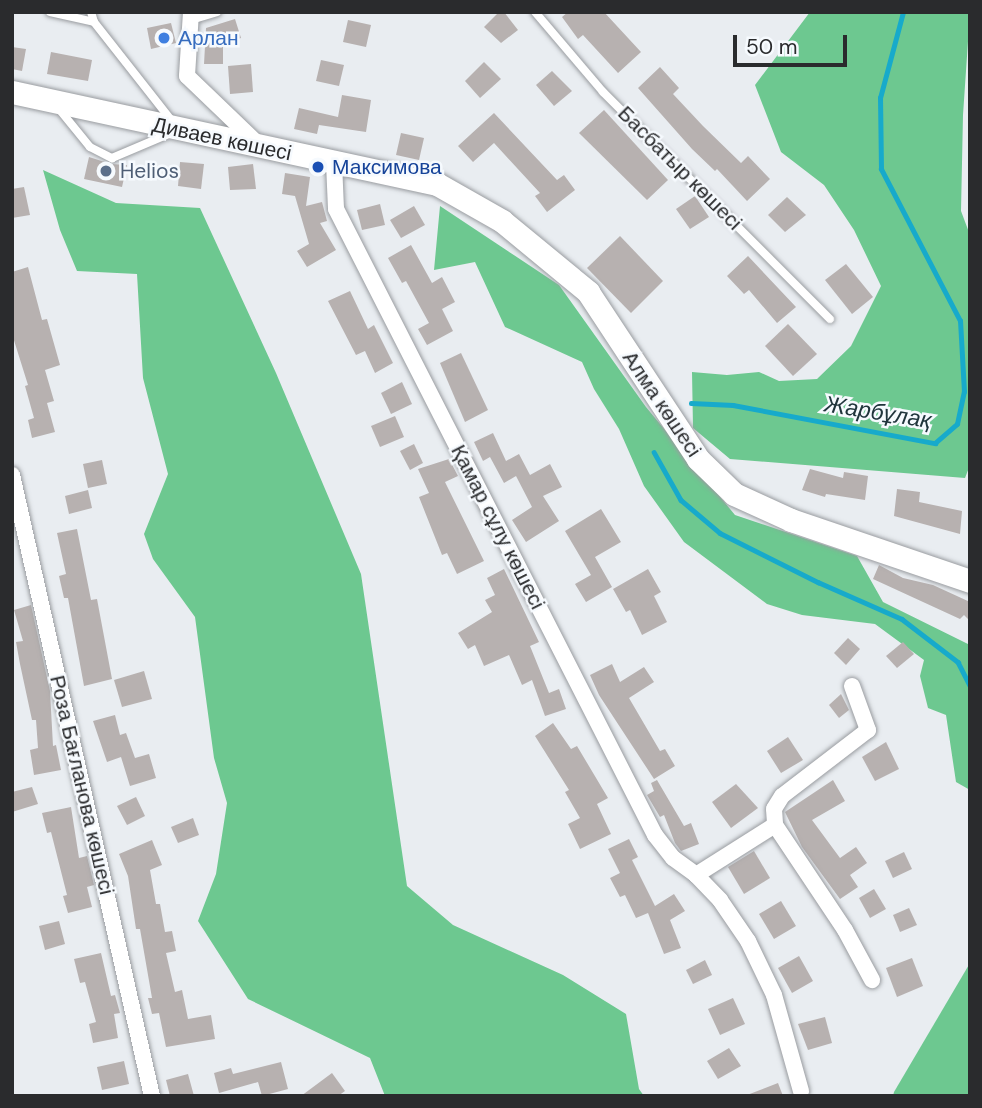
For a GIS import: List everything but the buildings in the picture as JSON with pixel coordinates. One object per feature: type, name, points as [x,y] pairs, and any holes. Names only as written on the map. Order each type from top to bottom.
[{"type":"street","points":[[191,16],[187,76],[263,149]]},
{"type":"street","name":"Диваев көшесі","points":[[12,92],[263,149],[437,184],[502,221],[538,251]]},
{"type":"street","name":"Қамар сұлу көшесі","points":[[334,163],[336,209],[655,835],[673,858],[696,875],[720,900],[748,941],[774,995],[801,1091]]},
{"type":"street","name":"Алма көшесі","points":[[538,251],[588,292],[698,459],[734,494],[791,520],[970,581]]},
{"type":"street","name":"Роза Бағланова көшесі","points":[[12,475],[152,1096]]},
{"type":"street","points":[[852,686],[868,730],[782,796],[774,809],[775,825],[845,930],[872,981]]},
{"type":"street","points":[[696,875],[775,825]]},
{"type":"lane","points":[[50,12],[94,22]]},
{"type":"lane","points":[[53,101],[90,147],[112,158],[178,130],[94,22],[91,12]]},
{"type":"lane","points":[[191,16],[217,12]]},
{"type":"lane","name":"Басбатыр көшесі","points":[[535,12],[603,92],[830,319]]},
{"type":"green space","points":[[810,12],[970,12],[963,115],[961,211],[970,235],[970,465],[965,478],[730,459],[693,428],[692,372],[727,375],[759,372],[779,381],[817,379],[851,346],[881,286],[854,230],[824,185],[781,152],[755,85]]},
{"type":"green space","points":[[43,170],[116,203],[200,208],[276,373],[361,574],[407,886],[453,925],[563,975],[626,1014],[639,1089],[644,1096],[385,1096],[370,1058],[248,999],[198,921],[216,874],[227,803],[214,758],[195,617],[153,559],[144,534],[168,474],[143,378],[137,274],[77,271],[60,230]]},
{"type":"green space","points":[[440,206],[559,285],[646,407],[735,515],[857,556],[883,602],[970,645],[970,790],[956,782],[946,715],[928,708],[920,676],[924,660],[875,624],[802,615],[767,604],[684,542],[644,486],[619,429],[594,389],[582,362],[505,327],[475,262],[434,270]]},
{"type":"green space","points":[[970,963],[970,1096],[893,1096],[894,1092]]},
{"type":"waterway","name":"Жарбұлақ","points":[[691,403],[733,405],[935,443],[957,424],[964,392],[960,321],[881,169],[880,98],[903,12]]},
{"type":"waterway","name":"Жарбұлақ","points":[[654,452],[681,500],[720,533],[818,582],[902,619],[958,662],[970,686]]},
{"type":"place","name":"Арлан","points":[[164,38]]},
{"type":"place","name":"Максимова","points":[[318,167]]},
{"type":"place","name":"Helios","points":[[106,171]]}]
